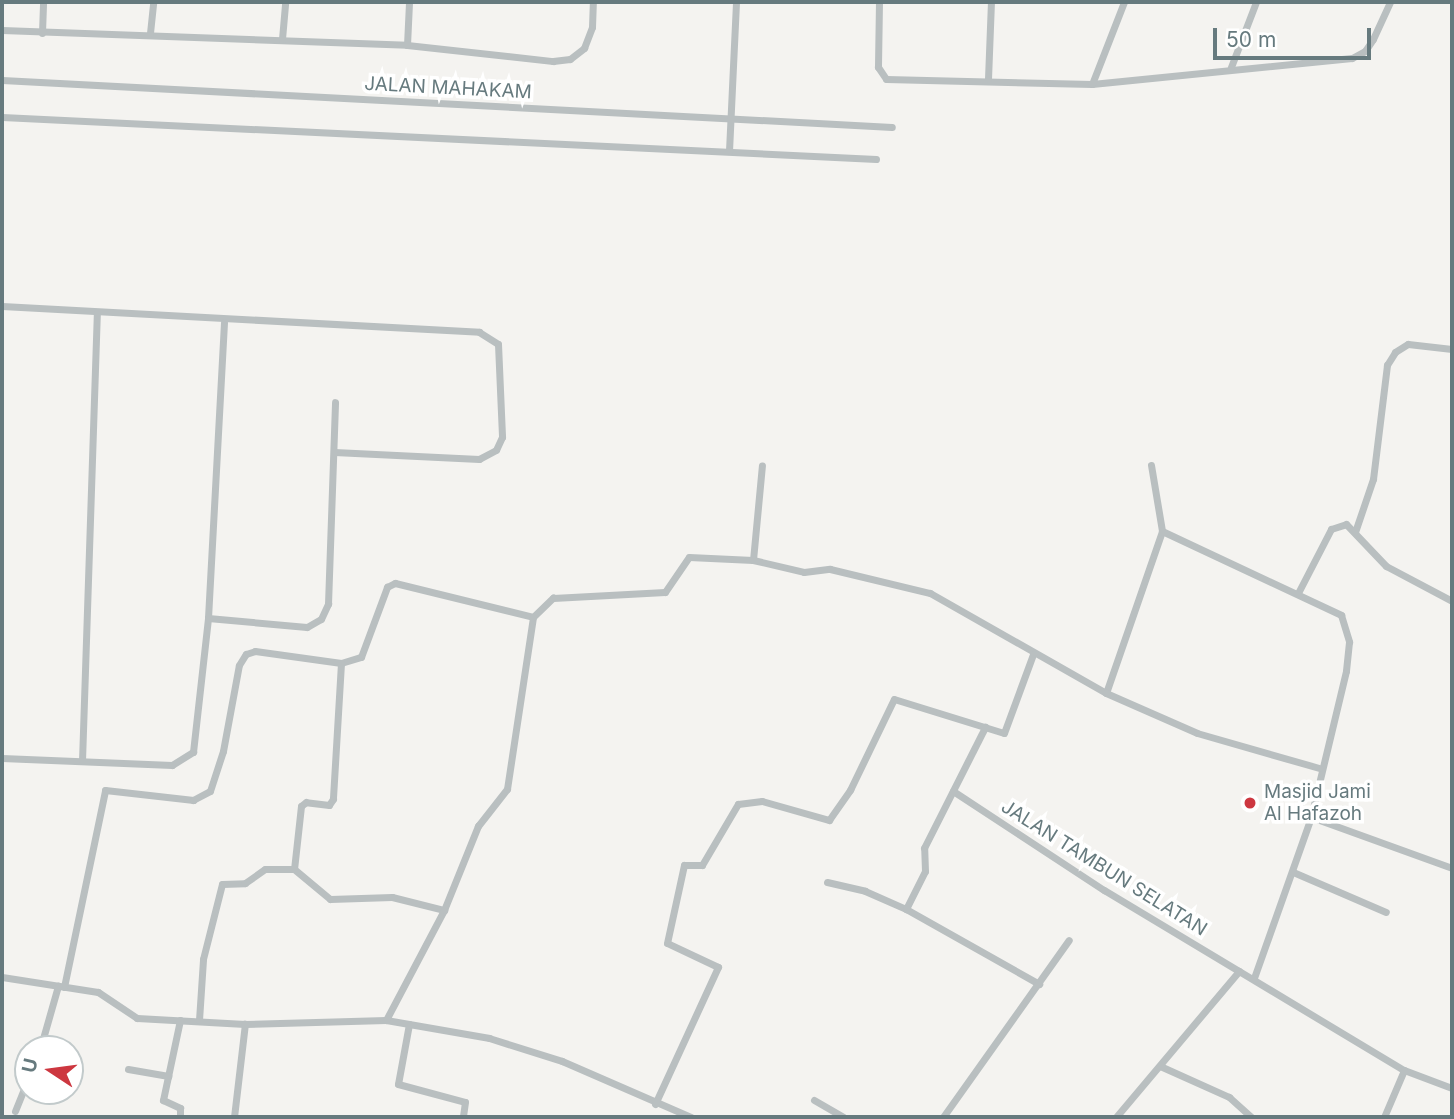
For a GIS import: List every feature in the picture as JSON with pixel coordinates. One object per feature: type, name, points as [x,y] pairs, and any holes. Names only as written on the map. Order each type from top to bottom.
[{"type":"street","points":[[42,33],[43,2]]},
{"type":"street","points":[[150,33],[153,2]]},
{"type":"street","points":[[282,39],[285,2]]},
{"type":"street","points":[[407,45],[410,2]]},
{"type":"street","points":[[2,30],[42,33],[150,33],[407,45],[570,60],[589,40],[593,2]]},
{"type":"street","points":[[729,151],[736,2]]},
{"type":"street","points":[[879,2],[878,67],[882,77],[1092,84],[1231,67],[1352,58],[1365,51],[1390,2]]},
{"type":"street","points":[[988,79],[991,2]]},
{"type":"street","points":[[1092,84],[1124,2]]},
{"type":"street","points":[[1231,67],[1256,2]]},
{"type":"street","name":"JALAN MAHAKAM","points":[[2,80],[892,127]]},
{"type":"street","points":[[2,117],[876,159]]},
{"type":"street","points":[[2,306],[223,322],[479,332],[498,344],[502,437],[496,450],[480,459],[334,452]]},
{"type":"street","points":[[82,761],[97,313]]},
{"type":"street","points":[[2,758],[173,765],[193,752],[208,618],[223,322]]},
{"type":"street","points":[[1356,532],[1373,479],[1387,365],[1395,352],[1408,344],[1452,349]]},
{"type":"street","points":[[208,618],[307,627],[321,619],[328,604],[335,402]]},
{"type":"street","points":[[753,560],[762,465]]},
{"type":"street","points":[[1106,693],[1162,531],[1151,465]]},
{"type":"street","points":[[1298,593],[1331,529],[1346,524],[1386,566],[1452,601]]},
{"type":"street","points":[[1162,531],[1340,615],[1349,642],[1346,671],[1319,768],[1311,817],[1254,978]]},
{"type":"street","points":[[386,1020],[444,910],[478,826],[507,789],[513,771],[533,617],[553,598],[665,592],[689,557],[753,560],[804,572],[835,570],[930,593],[1033,654],[1106,693],[1197,733],[1319,768]]},
{"type":"street","points":[[45,1035],[61,986],[105,790],[193,800],[210,791],[223,751],[239,664],[246,654],[277,652],[341,663],[361,657],[387,587],[395,583],[533,617]]},
{"type":"street","points":[[657,1117],[659,1106],[718,967],[667,943],[684,865],[702,865],[738,804],[764,801],[829,820],[850,790],[894,699],[1006,732],[1033,654]]},
{"type":"street","points":[[294,869],[303,803],[329,804],[333,799],[341,663]]},
{"type":"street","points":[[906,909],[926,870],[923,848],[985,727]]},
{"type":"street","name":"JALAN TAMBUN SELATAN","points":[[953,791],[1239,971],[1404,1070],[1452,1088]]},
{"type":"street","points":[[1311,817],[1452,868]]},
{"type":"street","points":[[200,1020],[203,959],[218,890],[222,884],[255,879],[265,869],[294,869],[330,899],[391,897],[444,910]]},
{"type":"street","points":[[1293,872],[1386,912]]},
{"type":"street","points":[[827,882],[865,891],[906,909],[1039,984]]},
{"type":"street","points":[[943,1117],[1069,940]]},
{"type":"street","points":[[1115,1117],[1239,971]]},
{"type":"street","points":[[2,977],[101,993],[137,1018],[246,1024],[386,1020],[489,1038],[562,1061],[659,1106],[691,1117]]},
{"type":"street","points":[[180,1020],[163,1100],[181,1108],[180,1117]]},
{"type":"street","points":[[234,1117],[246,1024]]},
{"type":"street","points":[[409,1024],[398,1084],[465,1102],[463,1117]]},
{"type":"street","points":[[1160,1066],[1229,1097],[1251,1117]]},
{"type":"street","points":[[128,1069],[168,1076]]},
{"type":"street","points":[[1384,1117],[1404,1070]]},
{"type":"street","points":[[814,1100],[844,1117]]},
{"type":"street","points":[[15,1111],[17,1105]]},
{"type":"place","name":"Masjid Jami Al Hafazoh","points":[[1250,803]]}]
